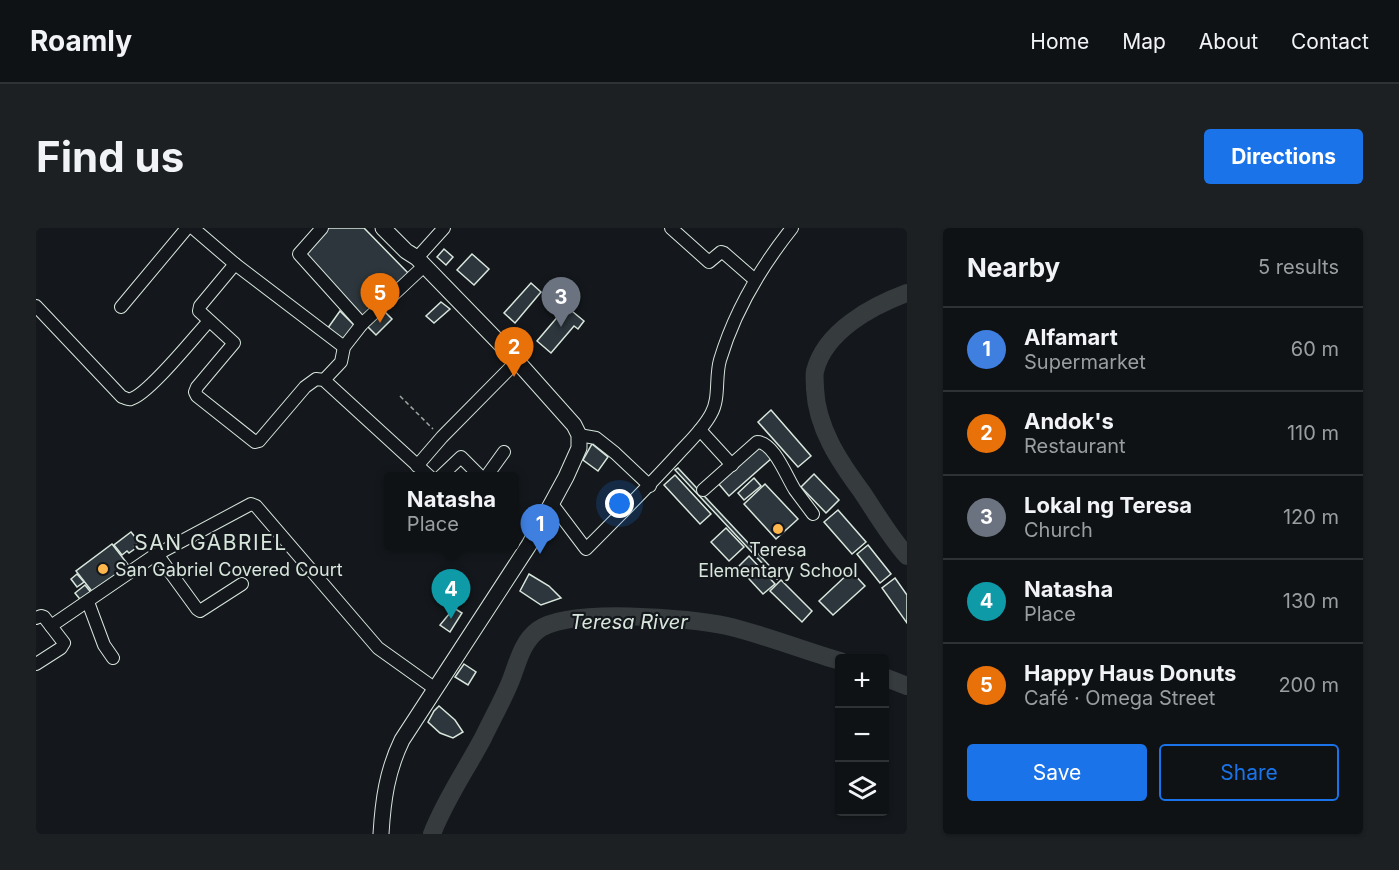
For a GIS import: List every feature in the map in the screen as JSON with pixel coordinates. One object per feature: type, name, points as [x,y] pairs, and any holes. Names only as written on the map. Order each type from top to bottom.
[{"type":"main road","points":[[381,834],[383,800],[392,762],[402,740],[434,688],[502,589],[552,504],[579,448],[579,435],[565,414],[421,262],[405,251],[383,228]]},
{"type":"main road","points":[[396,228],[412,245],[421,262]]},
{"type":"street","points":[[121,307],[187,228]]},
{"type":"street","points":[[193,228],[235,264],[344,347]]},
{"type":"street","points":[[322,228],[299,254],[362,324]]},
{"type":"street","points":[[324,380],[341,362],[344,347],[362,324],[421,262],[444,228]]},
{"type":"street","points":[[671,228],[709,262],[721,252],[724,253],[755,280]]},
{"type":"street","points":[[552,504],[586,549],[650,486],[700,430],[712,412],[719,362],[730,332],[755,280],[792,228]]},
{"type":"street","points":[[235,264],[199,311],[234,343],[195,392],[197,396],[250,441],[255,442],[259,441],[305,387],[316,379],[324,380],[424,472]]},
{"type":"street","points":[[36,306],[122,397],[128,399],[134,398],[149,387],[209,321]]},
{"type":"street","points":[[417,466],[442,437],[517,361]]},
{"type":"street","points":[[700,430],[732,465]]},
{"type":"street","points":[[579,435],[596,438],[650,486]]},
{"type":"street","points":[[704,490],[757,442],[761,442],[767,445],[813,514]]},
{"type":"street","points":[[490,472],[504,452]]},
{"type":"street","points":[[446,472],[461,458],[476,472]]},
{"type":"street","points":[[51,626],[157,554],[251,504],[256,506],[378,648],[434,688]]},
{"type":"street","points":[[157,554],[200,611],[242,584]]},
{"type":"street","points":[[88,602],[104,645],[113,658]]},
{"type":"street","points":[[36,618],[44,617],[64,643],[63,646],[36,664]]},
{"type":"path","points":[[400,396],[442,437]]},
{"type":"building","points":[[328,228],[364,228],[409,274],[364,317],[302,253]]},
{"type":"building","points":[[444,249],[453,257],[446,265],[437,257]]},
{"type":"building","points":[[472,254],[489,269],[474,285],[457,270]]},
{"type":"building","points":[[531,283],[541,292],[515,323],[504,313]]},
{"type":"building","points":[[441,302],[450,309],[434,323],[426,316]]},
{"type":"building","points":[[561,302],[584,321],[578,329],[574,326],[551,353],[537,341],[560,314],[555,309]]},
{"type":"building","points":[[383,310],[392,319],[376,335],[367,326]]},
{"type":"building","points":[[340,311],[355,326],[342,343],[325,332]]},
{"type":"building","points":[[771,410],[811,456],[798,467],[758,422]]},
{"type":"building","points":[[592,444],[608,457],[598,471],[583,460]]},
{"type":"building","points":[[760,446],[772,458],[729,496],[718,483]]},
{"type":"building","points":[[678,468],[780,577],[777,579],[675,470]]},
{"type":"building","points":[[814,474],[839,500],[826,513],[801,487]]},
{"type":"building","points":[[675,475],[711,514],[700,524],[664,485]]},
{"type":"building","points":[[754,478],[761,486],[744,500],[738,493]]},
{"type":"building","points":[[765,484],[798,519],[776,539],[744,504]]},
{"type":"building","points":[[838,510],[866,542],[852,554],[824,522]]},
{"type":"building","points":[[726,528],[744,547],[729,561],[711,542]]},
{"type":"building","points":[[131,532],[139,542],[134,546],[136,548],[122,555],[114,545]]},
{"type":"building","name":"San Gabriel Covered Court","points":[[112,544],[130,567],[94,594],[76,571]]},
{"type":"building","points":[[868,545],[891,574],[880,583],[857,554]]},
{"type":"building","points":[[749,556],[775,584],[763,594],[738,567]]},
{"type":"building","points":[[851,571],[865,586],[833,615],[819,601]]},
{"type":"building","points":[[77,574],[84,582],[77,587],[71,579]]},
{"type":"building","points":[[529,574],[549,586],[561,598],[541,605],[520,591]]},
{"type":"building","points":[[895,578],[907,595],[907,623],[882,588]]},
{"type":"building","points":[[781,580],[812,611],[802,622],[770,591]]},
{"type":"building","points":[[85,585],[93,595],[83,603],[75,593]]},
{"type":"building","points":[[454,608],[462,613],[450,632],[440,625]]},
{"type":"building","points":[[464,664],[476,672],[468,685],[455,677]]},
{"type":"building","points":[[439,706],[455,720],[463,732],[453,738],[440,733],[428,722]]},
{"type":"waterway","name":"Teresa River","points":[[907,293],[865,313],[839,332],[820,357],[815,371],[815,389],[820,417],[831,444],[883,525],[907,556]]},
{"type":"waterway","name":"Teresa River","points":[[432,834],[443,809],[501,702],[524,646],[538,630],[553,623],[575,619],[630,616],[686,620],[727,626],[835,659]]},
{"type":"waterway","name":"Teresa River","points":[[889,679],[907,686]]},
{"type":"place","name":"Happy Haus Donuts","points":[[380,323]]},
{"type":"place","name":"Lokal ng Teresa","points":[[561,327]]},
{"type":"place","name":"Andok's","points":[[514,377]]},
{"type":"place","name":"Teresa Elementary School","points":[[778,529]]},
{"type":"place","name":"Alfamart","points":[[540,554]]},
{"type":"place","name":"San Gabriel Covered Court","points":[[103,569]]},
{"type":"place","name":"Natasha","points":[[451,619]]},
{"type":"district","name":"SAN GABRIEL","points":[[211,542]]}]
